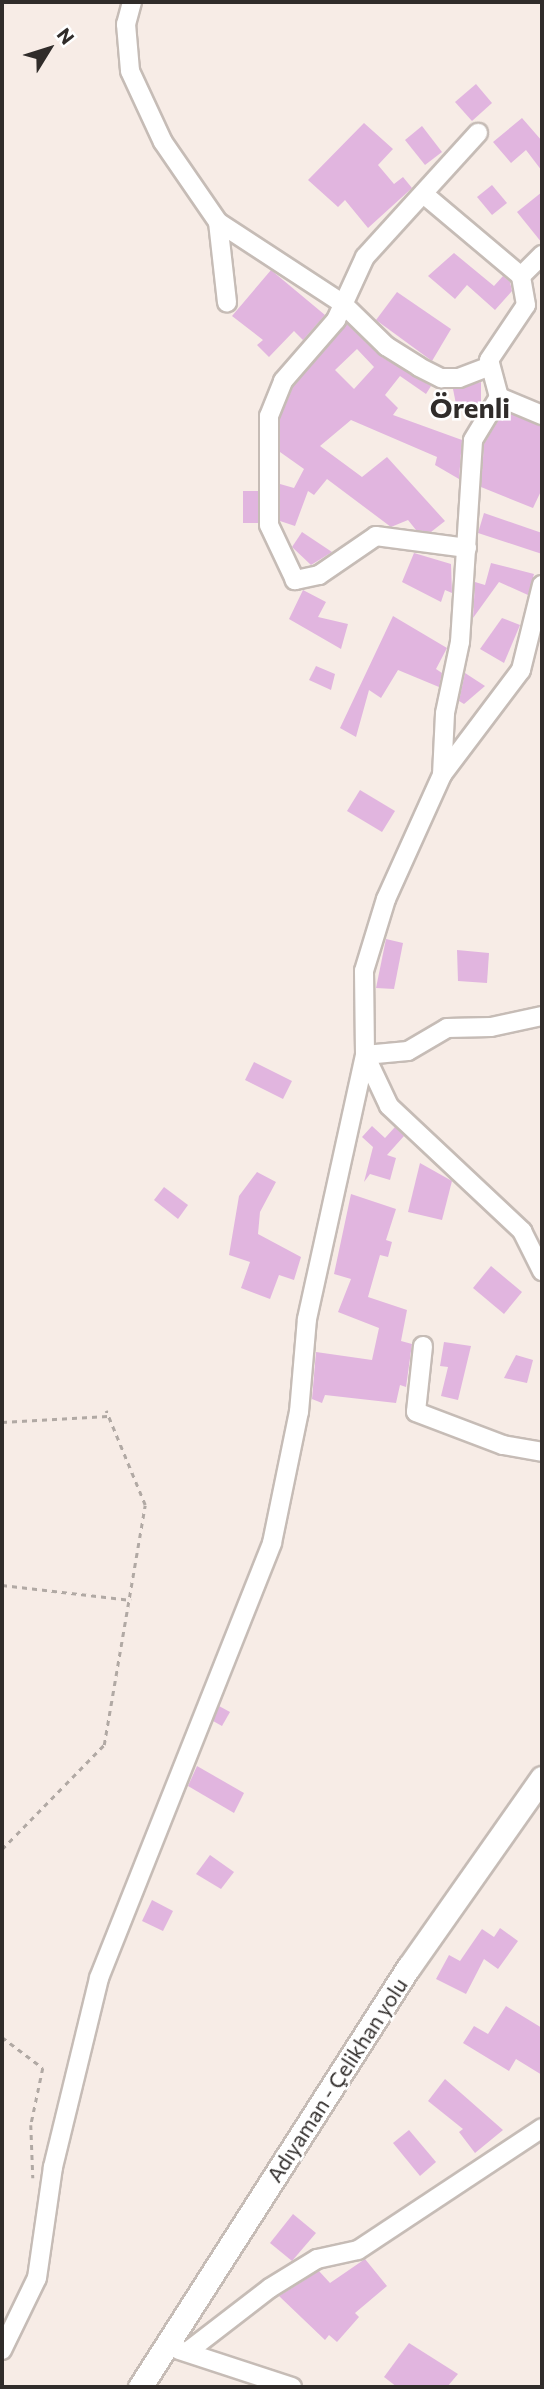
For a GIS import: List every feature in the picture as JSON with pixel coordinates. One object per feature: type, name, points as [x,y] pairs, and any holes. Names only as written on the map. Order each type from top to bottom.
[{"type":"main road","name":"Adıyaman - Çelikhan yolu","points":[[140,2387],[176,2349],[409,1967],[542,1778]]},
{"type":"street","points":[[132,2],[126,24],[130,71],[163,142],[218,222],[342,303],[386,346],[441,378],[488,368]]},
{"type":"street","points":[[467,548],[376,536],[319,575],[295,580],[283,565],[270,525],[270,407],[283,381],[320,344],[365,257],[426,196],[478,133]]},
{"type":"street","points":[[426,196],[521,276],[526,305],[490,353],[488,368],[499,397],[542,415]]},
{"type":"street","points":[[218,222],[227,302]]},
{"type":"street","points":[[521,276],[542,255]]},
{"type":"street","points":[[442,775],[467,548],[474,440],[499,397]]},
{"type":"street","points":[[2,2350],[37,2278],[53,2168],[99,1978],[272,1543],[299,1412],[307,1319],[365,1055],[364,971],[386,899],[442,775],[521,670],[542,585]]},
{"type":"street","points":[[365,1055],[408,1051],[447,1027],[491,1027],[542,1016]]},
{"type":"street","points":[[365,1055],[404,1125],[522,1231],[542,1272]]},
{"type":"street","points":[[422,1346],[416,1412],[503,1445],[542,1452]]},
{"type":"street","points":[[176,2349],[317,2259],[358,2250],[542,2128]]},
{"type":"street","points":[[176,2349],[292,2387]]},
{"type":"path","points":[[2,1422],[107,1414],[145,1505],[131,1600],[104,1745],[2,1849]]},
{"type":"path","points":[[2,1585],[131,1600]]},
{"type":"path","points":[[2,2038],[43,2068],[31,2125],[33,2184]]},
{"type":"building","points":[[476,84],[492,103],[472,121],[455,102]]},
{"type":"building","points":[[522,118],[542,141],[542,171],[526,150],[511,163],[493,142]]},
{"type":"building","points":[[364,123],[393,149],[378,165],[394,184],[403,177],[412,188],[368,228],[345,200],[338,207],[308,180]]},
{"type":"building","points":[[422,126],[442,152],[425,165],[405,140]]},
{"type":"building","points":[[492,185],[507,203],[492,215],[477,197]]},
{"type":"building","points":[[542,192],[542,243],[517,212]]},
{"type":"building","points":[[454,253],[494,286],[503,276],[510,282],[512,291],[495,310],[467,285],[455,299],[428,276]]},
{"type":"building","points":[[271,270],[325,315],[303,340],[294,331],[269,357],[257,345],[263,340],[232,316]]},
{"type":"building","points":[[397,292],[451,329],[432,361],[376,320]]},
{"type":"building","points":[[347,324],[380,356],[431,386],[426,394],[400,376],[385,395],[398,408],[393,415],[462,440],[459,479],[435,465],[437,457],[351,420],[320,446],[362,477],[387,457],[445,521],[431,532],[416,530],[408,520],[391,527],[327,479],[314,495],[308,491],[295,526],[280,521],[280,484],[294,488],[304,469],[280,452],[280,418],[293,387]],"holes":[[[357,349],[374,367],[354,389],[335,370]]]},
{"type":"building","points":[[481,382],[481,405],[457,409],[453,389]]},
{"type":"building","points":[[504,411],[542,426],[542,489],[533,508],[481,487],[484,444]]},
{"type":"building","points":[[243,491],[258,491],[258,523],[243,523]]},
{"type":"building","points":[[484,513],[542,533],[542,554],[478,533]]},
{"type":"building","points":[[302,532],[332,552],[311,565],[292,547]]},
{"type":"building","points":[[414,553],[451,564],[452,593],[445,590],[441,602],[402,582]]},
{"type":"building","points":[[491,563],[534,574],[528,595],[499,582],[473,618],[475,582],[485,585]]},
{"type":"building","points":[[303,590],[326,602],[318,617],[348,624],[341,649],[289,619]]},
{"type":"building","points":[[393,616],[447,648],[436,669],[442,673],[439,687],[398,670],[381,698],[369,690],[356,737],[340,728]]},
{"type":"building","points":[[502,618],[520,625],[504,663],[480,649]]},
{"type":"building","points":[[316,666],[335,674],[331,690],[309,680]]},
{"type":"building","points":[[465,673],[485,686],[464,704],[459,701]]},
{"type":"building","points":[[360,790],[395,811],[382,832],[347,811]]},
{"type":"building","points":[[386,939],[403,943],[394,989],[376,988]]},
{"type":"building","points":[[457,950],[489,953],[487,983],[458,981]]},
{"type":"building","points":[[254,1062],[292,1081],[283,1099],[245,1080]]},
{"type":"building","points":[[372,1126],[385,1138],[395,1127],[404,1136],[387,1155],[396,1158],[390,1180],[370,1174],[364,1182],[373,1147],[362,1137]]},
{"type":"building","points":[[420,1163],[452,1181],[442,1220],[408,1212]]},
{"type":"building","points":[[257,1172],[276,1182],[260,1212],[258,1234],[301,1257],[294,1280],[279,1275],[270,1299],[241,1288],[250,1262],[229,1255],[239,1196]]},
{"type":"building","points":[[164,1187],[188,1205],[178,1219],[154,1200]]},
{"type":"building","points":[[351,1194],[396,1209],[386,1240],[392,1242],[388,1257],[380,1255],[368,1297],[407,1310],[401,1341],[412,1344],[406,1387],[400,1385],[396,1403],[325,1395],[322,1403],[312,1399],[316,1352],[372,1360],[379,1328],[338,1312],[351,1279],[334,1274]]},
{"type":"building","points":[[491,1266],[522,1292],[504,1314],[473,1288]]},
{"type":"building","points":[[444,1342],[471,1346],[458,1400],[441,1396],[448,1367],[440,1366]]},
{"type":"building","points":[[516,1355],[533,1360],[527,1383],[504,1378]]},
{"type":"building","points":[[219,1706],[230,1712],[222,1726],[213,1721]]},
{"type":"building","points":[[197,1766],[244,1793],[234,1813],[188,1786]]},
{"type":"building","points":[[210,1855],[234,1872],[221,1889],[196,1874]]},
{"type":"building","points":[[152,1900],[173,1911],[163,1931],[142,1921]]},
{"type":"building","points":[[500,1928],[518,1941],[498,1969],[484,1959],[466,1994],[436,1979],[449,1955],[460,1961],[482,1929],[494,1937]]},
{"type":"building","points":[[506,2006],[542,2028],[542,2075],[516,2059],[509,2071],[463,2043],[474,2026],[488,2034]]},
{"type":"building","points":[[445,2079],[503,2130],[475,2153],[459,2132],[463,2129],[428,2101]]},
{"type":"building","points":[[409,2130],[436,2162],[420,2176],[393,2143]]},
{"type":"building","points":[[293,2214],[316,2233],[292,2261],[270,2243]]},
{"type":"building","points":[[365,2259],[387,2286],[355,2313],[359,2317],[337,2342],[329,2335],[325,2340],[279,2296],[319,2271],[330,2283]]},
{"type":"building","points":[[409,2343],[458,2374],[447,2387],[397,2387],[384,2377]]},
{"type":"district","name":"Örenli","points":[[470,407]]}]
